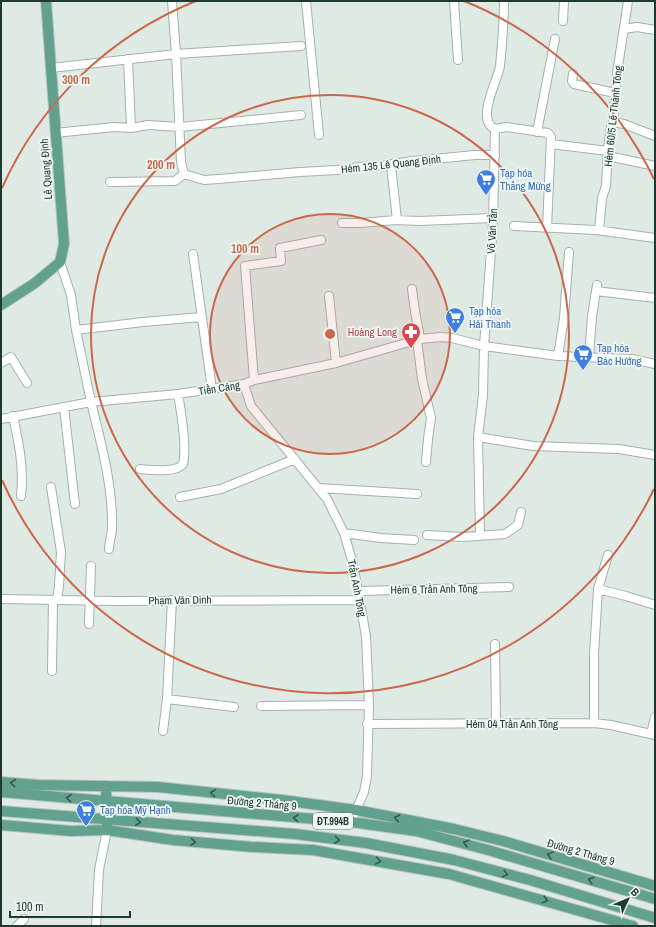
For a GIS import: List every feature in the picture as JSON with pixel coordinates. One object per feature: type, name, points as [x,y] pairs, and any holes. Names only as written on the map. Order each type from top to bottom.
[{"type":"main road","name":"Lê Quang Định","points":[[46,1],[64,244],[60,262]]},
{"type":"main road","points":[[1,305],[35,283],[60,262]]},
{"type":"main road","name":"Đường 2 Tháng 9","points":[[1,782],[39,785],[158,787],[282,800],[356,810],[655,899]]},
{"type":"main road","points":[[106,786],[106,819],[108,830]]},
{"type":"main road","name":"Đường 2 Tháng 9","points":[[1,792],[351,822],[454,829],[503,841],[655,886]]},
{"type":"main road","name":"ĐT.994B","points":[[1,811],[295,834],[366,843],[454,860],[563,890],[655,918]]},
{"type":"main road","points":[[1,825],[71,831],[108,830],[173,840],[252,847],[312,850],[449,874],[560,904],[633,926]]},
{"type":"main road","points":[[407,866],[408,851]]},
{"type":"main road","points":[[567,873],[569,860]]},
{"type":"main road","points":[[560,904],[563,890]]},
{"type":"street","points":[[110,182],[175,181],[184,174],[181,162],[172,1]]},
{"type":"street","points":[[306,1],[318,135]]},
{"type":"street","points":[[454,1],[458,60]]},
{"type":"street","name":"Võ Văn Tần","points":[[480,535],[478,437],[483,395],[484,346],[493,218],[495,155],[495,129],[490,125],[488,120],[488,103],[490,94],[499,73],[504,1]]},
{"type":"street","points":[[563,21],[564,1]]},
{"type":"street","name":"Hẻm 60/5 Lê Thánh Tông","points":[[599,230],[602,198],[606,186],[611,127],[613,122],[616,73],[628,1]]},
{"type":"street","points":[[624,29],[637,28],[655,30]]},
{"type":"street","points":[[538,132],[555,39]]},
{"type":"street","points":[[51,68],[176,54],[301,46]]},
{"type":"street","points":[[128,59],[131,128]]},
{"type":"street","points":[[573,74],[572,81],[574,84],[615,93]]},
{"type":"street","points":[[55,133],[114,127],[180,127],[301,116]]},
{"type":"street","points":[[613,122],[624,124],[655,136]]},
{"type":"street","points":[[495,129],[506,127],[548,133],[551,137],[547,228]]},
{"type":"street","points":[[551,144],[608,154],[655,166]]},
{"type":"street","name":"Hẻm 135 Lê Quang Định","points":[[184,174],[204,180],[391,165],[412,161],[475,155],[495,155]]},
{"type":"street","points":[[391,165],[397,220]]},
{"type":"street","points":[[342,223],[493,218]]},
{"type":"street","points":[[514,226],[599,230],[655,238]]},
{"type":"street","points":[[254,380],[245,266],[281,261],[280,248],[321,240]]},
{"type":"street","points":[[558,356],[564,318],[569,252]]},
{"type":"street","points":[[193,254],[212,389]]},
{"type":"street","points":[[60,262],[71,295],[76,330],[104,456],[112,527],[109,550]]},
{"type":"street","points":[[588,358],[596,288],[655,298]]},
{"type":"street","points":[[412,289],[419,339],[422,379],[431,418],[426,462]]},
{"type":"street","points":[[329,296],[336,363]]},
{"type":"street","points":[[76,330],[202,317]]},
{"type":"street","name":"Tiền Cảng","points":[[1,419],[91,402],[178,394],[244,384],[254,380],[336,363],[419,339],[441,337],[452,338],[484,346],[558,356],[632,360],[655,364]]},
{"type":"street","points":[[1,364],[11,357],[27,383]]},
{"type":"street","name":"Trần Anh Tông","points":[[244,384],[251,406],[328,499],[344,533],[353,564],[366,636],[368,705],[367,776],[364,792],[351,822]]},
{"type":"street","points":[[140,469],[178,469],[183,464],[184,452],[181,411],[178,394]]},
{"type":"street","points":[[64,407],[75,504]]},
{"type":"street","points":[[13,416],[22,460],[21,496]]},
{"type":"street","points":[[478,437],[533,446],[619,449],[655,455]]},
{"type":"street","points":[[180,498],[221,489],[295,459]]},
{"type":"street","points":[[51,487],[61,552],[59,586],[55,600],[52,671]]},
{"type":"street","points":[[319,488],[417,494]]},
{"type":"street","points":[[428,535],[463,537],[505,534],[518,525],[521,512]]},
{"type":"street","points":[[344,533],[381,538],[414,540]]},
{"type":"street","points":[[594,723],[594,654],[598,589],[608,555]]},
{"type":"street","points":[[89,624],[90,566]]},
{"type":"street","name":"Hẻm 6 Trần Anh Tông","points":[[359,591],[509,587]]},
{"type":"street","points":[[598,589],[655,605]]},
{"type":"street","name":"Phạm Văn Dinh","points":[[1,599],[90,601],[360,600]]},
{"type":"street","points":[[163,731],[172,600]]},
{"type":"street","points":[[495,644],[496,724]]},
{"type":"street","points":[[166,699],[234,707]]},
{"type":"street","points":[[261,706],[368,705]]},
{"type":"street","points":[[653,734],[655,717]]},
{"type":"street","name":"Hẻm 04 Trần Anh Tông","points":[[367,724],[594,723],[653,734]]},
{"type":"street","points":[[96,926],[99,870],[108,830]]},
{"type":"street","points":[[17,926],[24,919]]},
{"type":"place","name":"Tạp hóa Thắng Mừng","points":[[486,196]]},
{"type":"place","name":"Tạp hóa Hải Thanh","points":[[455,334]]},
{"type":"place","name":"Hoàng Long","points":[[411,349]]},
{"type":"place","name":"Tạp hóa Bác Hướng","points":[[583,371]]},
{"type":"place","name":"Tạp hóa Mỹ Hạnh","points":[[86,827]]}]
